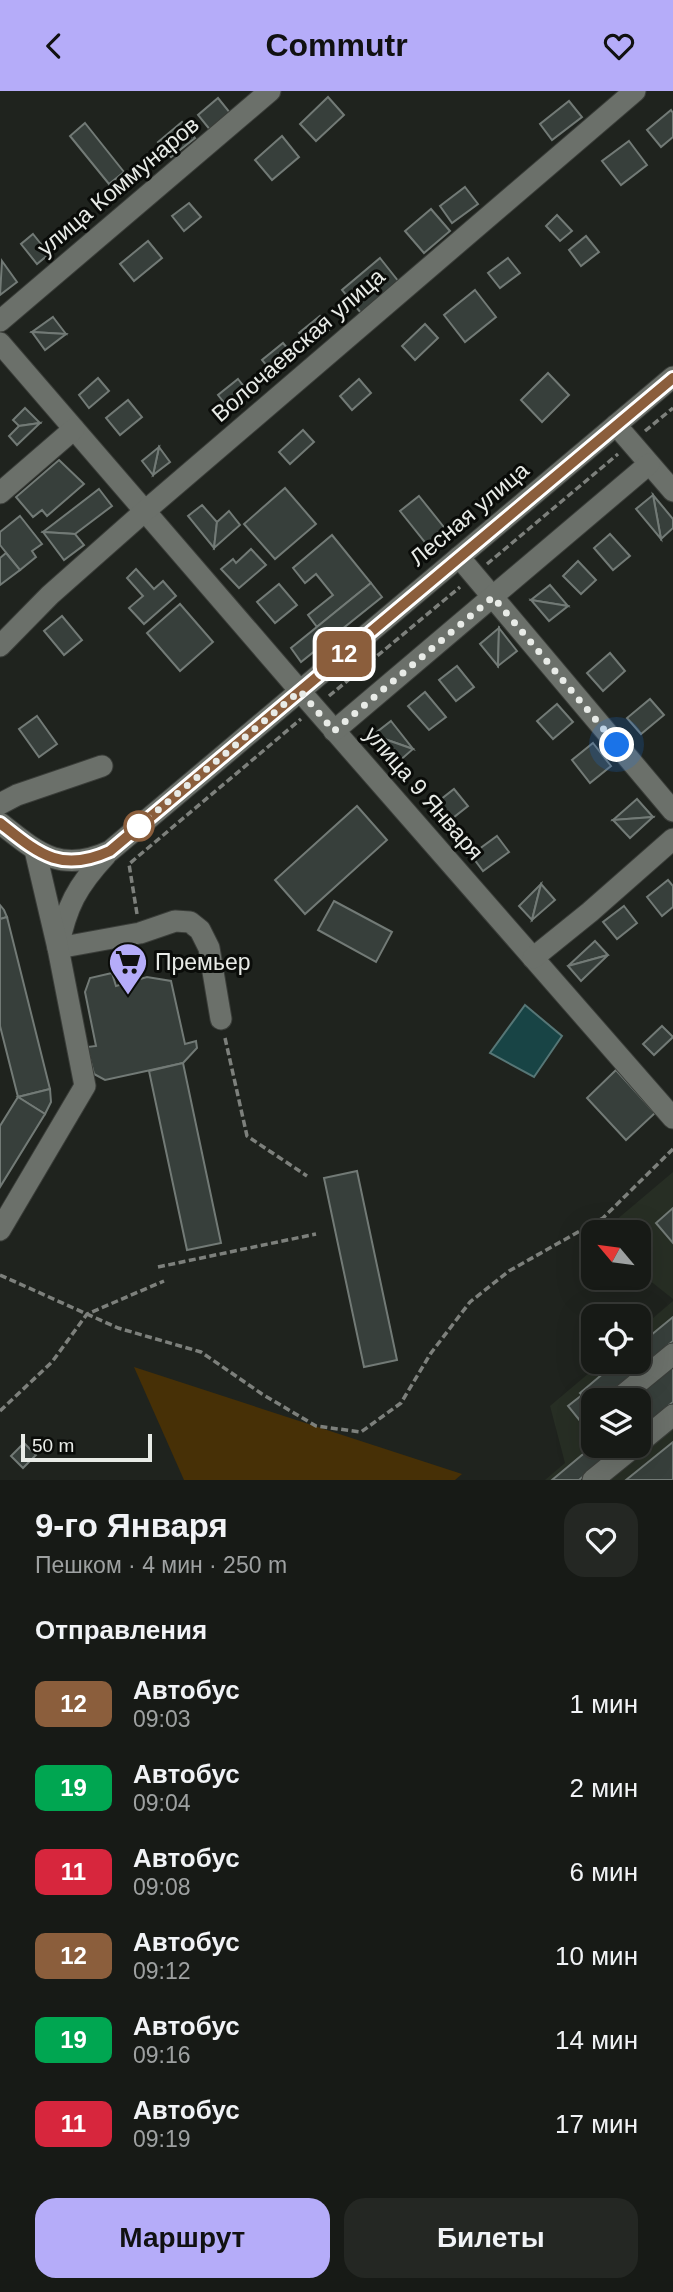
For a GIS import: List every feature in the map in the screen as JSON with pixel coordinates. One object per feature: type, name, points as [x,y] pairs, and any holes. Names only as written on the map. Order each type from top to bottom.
[{"type":"street","name":"улица Коммунаров","points":[[0,321],[270,91]]},
{"type":"street","name":"Волочаевская улица","points":[[0,646],[50,595],[145,511],[635,91]]},
{"type":"street","name":"улица 9 Января","points":[[0,343],[334,731],[673,1118]]},
{"type":"street","name":"Лесная улица","points":[[58,949],[64,917],[86,876],[110,851],[673,377]]},
{"type":"street","points":[[616,425],[673,491]]},
{"type":"street","points":[[0,493],[74,429]]},
{"type":"street","points":[[334,731],[649,464]]},
{"type":"street","points":[[458,557],[673,811]]},
{"type":"street","points":[[0,804],[103,767]]},
{"type":"street","points":[[0,823],[35,850],[52,859],[72,862],[92,859],[110,851]]},
{"type":"street","points":[[533,958],[673,839]]},
{"type":"street","points":[[0,1230],[85,1086],[35,850]]},
{"type":"street","points":[[58,949],[139,933],[175,921],[190,922],[200,930],[209,948],[221,1019]]},
{"type":"street","points":[[632,1388],[673,1354]]},
{"type":"street","points":[[651,1433],[673,1415]]},
{"type":"street","points":[[593,1480],[620,1458]]},
{"type":"path","points":[[139,933],[129,864],[673,408]]},
{"type":"path","points":[[221,1019],[247,1136],[307,1176]]},
{"type":"path","points":[[0,1275],[118,1328],[201,1352],[262,1394],[316,1426],[361,1432],[401,1403],[431,1353],[470,1302],[509,1271],[603,1217],[673,1149]]},
{"type":"path","points":[[158,1267],[316,1234]]},
{"type":"path","points":[[0,1411],[52,1362],[87,1314],[163,1281]]},
{"type":"shaded area","points":[[673,1172],[673,1299],[651,1282],[651,1220],[616,1220]]},
{"type":"shaded area","points":[[673,1301],[673,1480],[545,1480],[565,1463],[550,1406],[588,1374],[651,1374],[651,1320]]},
{"type":"shaded area","points":[[134,1367],[462,1474],[455,1480],[184,1480]]},
{"type":"water","points":[[525,1005],[562,1036],[534,1077],[490,1053]]},
{"type":"building","points":[[328,97],[344,115],[316,141],[300,124]]},
{"type":"building","points":[[218,98],[231,114],[211,131],[198,115]]},
{"type":"building","points":[[569,101],[582,117],[552,140],[540,124]]},
{"type":"building","points":[[671,110],[673,137],[661,147],[647,130]]},
{"type":"building","points":[[182,122],[195,138],[171,157],[158,142]]},
{"type":"building","points":[[85,123],[124,172],[109,184],[70,136]]},
{"type":"building","points":[[282,136],[299,157],[272,180],[255,160]]},
{"type":"building","points":[[629,141],[647,165],[621,185],[602,161]]},
{"type":"building","points":[[465,187],[478,204],[452,223],[440,206]]},
{"type":"building","points":[[189,203],[201,217],[184,231],[172,216]]},
{"type":"building","points":[[431,209],[450,231],[424,253],[405,231]]},
{"type":"building","points":[[557,215],[572,231],[560,241],[546,226]]},
{"type":"building","points":[[33,234],[49,254],[37,264],[21,244]]},
{"type":"building","points":[[586,236],[599,252],[581,266],[569,250]]},
{"type":"building","points":[[148,241],[162,258],[134,281],[120,264]]},
{"type":"building","points":[[380,258],[399,282],[361,313],[342,290]]},
{"type":"building","points":[[508,258],[520,273],[500,288],[488,273]]},
{"type":"building","points":[[2,261],[17,282],[0,295]]},
{"type":"building","points":[[475,290],[496,317],[465,342],[444,315]]},
{"type":"building","points":[[320,316],[330,329],[310,346],[299,333]]},
{"type":"building","points":[[53,317],[66,334],[32,332]]},
{"type":"building","points":[[425,324],[438,338],[415,360],[402,346]]},
{"type":"building","points":[[32,332],[66,334],[45,350]]},
{"type":"building","points":[[283,343],[294,356],[273,373],[262,360]]},
{"type":"building","points":[[548,373],[569,395],[542,422],[521,400]]},
{"type":"building","points":[[98,378],[109,391],[89,408],[79,395]]},
{"type":"building","points":[[238,379],[249,393],[230,410],[218,395]]},
{"type":"building","points":[[359,379],[371,393],[352,410],[340,396]]},
{"type":"building","points":[[128,400],[142,417],[120,435],[106,418]]},
{"type":"building","points":[[25,408],[40,423],[19,426],[13,420]]},
{"type":"building","points":[[40,423],[17,445],[9,436],[19,426]]},
{"type":"building","points":[[303,430],[314,442],[290,464],[279,452]]},
{"type":"building","points":[[159,447],[170,462],[153,475]]},
{"type":"building","points":[[159,447],[153,475],[142,461]]},
{"type":"building","points":[[59,460],[84,484],[47,516],[42,510],[33,517],[16,497]]},
{"type":"building","points":[[285,488],[316,524],[275,559],[244,524]]},
{"type":"building","points":[[99,489],[112,506],[75,534],[43,532]]},
{"type":"building","points":[[653,495],[673,519],[673,528],[661,539]]},
{"type":"building","points":[[653,495],[661,539],[636,509]]},
{"type":"building","points":[[419,496],[447,531],[428,546],[400,511]]},
{"type":"building","points":[[202,505],[217,522],[214,548],[188,516]]},
{"type":"building","points":[[229,511],[240,525],[214,548],[217,522]]},
{"type":"building","points":[[20,516],[42,544],[32,551],[36,557],[20,570],[0,545],[0,532]]},
{"type":"building","points":[[43,532],[75,534],[84,545],[64,560]]},
{"type":"building","points":[[610,534],[630,556],[613,570],[594,548]]},
{"type":"building","points":[[332,535],[371,583],[317,627],[308,615],[333,595],[316,574],[305,583],[293,568]]},
{"type":"building","points":[[251,549],[266,565],[239,588],[221,569],[233,559],[236,563]]},
{"type":"building","points":[[6,553],[20,570],[0,585],[0,558]]},
{"type":"building","points":[[578,561],[596,580],[581,594],[563,576]]},
{"type":"building","points":[[136,569],[154,589],[163,581],[176,596],[144,624],[129,608],[143,596],[127,578]]},
{"type":"building","points":[[371,583],[382,597],[301,662],[291,648]]},
{"type":"building","points":[[279,584],[297,605],[275,623],[257,602]]},
{"type":"building","points":[[550,585],[568,606],[531,600]]},
{"type":"building","points":[[531,600],[568,606],[549,621]]},
{"type":"building","points":[[180,604],[213,642],[180,671],[147,633]]},
{"type":"building","points":[[62,616],[82,640],[64,655],[44,631]]},
{"type":"building","points":[[499,628],[498,666],[480,644]]},
{"type":"building","points":[[499,628],[517,651],[498,666]]},
{"type":"building","points":[[610,653],[625,671],[603,691],[587,673]]},
{"type":"building","points":[[457,666],[474,687],[456,701],[439,680]]},
{"type":"building","points":[[425,692],[446,717],[429,730],[408,706]]},
{"type":"building","points":[[650,699],[664,715],[641,734],[627,718]]},
{"type":"building","points":[[557,704],[573,722],[553,739],[537,721]]},
{"type":"building","points":[[37,716],[57,744],[39,757],[19,729]]},
{"type":"building","points":[[391,721],[413,749],[373,735]]},
{"type":"building","points":[[373,735],[413,749],[397,763]]},
{"type":"building","points":[[593,743],[611,766],[590,783],[572,760]]},
{"type":"building","points":[[454,789],[468,806],[449,821],[435,804]]},
{"type":"building","points":[[637,799],[653,817],[613,820]]},
{"type":"building","points":[[357,806],[387,840],[305,914],[275,880]]},
{"type":"building","points":[[653,817],[630,838],[613,820]]},
{"type":"building","points":[[497,836],[509,852],[483,871],[471,855]]},
{"type":"building","points":[[668,880],[673,886],[673,907],[662,916],[647,897]]},
{"type":"building","points":[[541,884],[532,920],[519,906]]},
{"type":"building","points":[[541,884],[555,900],[532,920]]},
{"type":"building","points":[[334,901],[392,932],[376,962],[318,930]]},
{"type":"building","points":[[0,905],[7,917],[0,919]]},
{"type":"building","points":[[624,906],[637,923],[617,939],[603,922]]},
{"type":"building","points":[[7,917],[50,1089],[18,1097],[0,1026],[0,919]]},
{"type":"building","points":[[595,941],[608,955],[568,966]]},
{"type":"building","points":[[608,955],[581,981],[568,966]]},
{"type":"building","points":[[112,973],[116,986],[147,977],[171,981],[185,1044],[196,1041],[197,1048],[183,1063],[105,1080],[94,1074],[87,1047],[96,1046],[85,992],[90,978]]},
{"type":"building","points":[[662,1026],[673,1037],[654,1055],[643,1044]]},
{"type":"building","points":[[183,1063],[221,1243],[187,1250],[149,1071]]},
{"type":"building","points":[[616,1070],[655,1113],[626,1140],[587,1098]]},
{"type":"building","points":[[50,1089],[51,1102],[45,1114],[18,1097]]},
{"type":"building","points":[[18,1097],[45,1114],[0,1187],[0,1126]]},
{"type":"building","points":[[357,1171],[397,1360],[364,1367],[324,1178]]},
{"type":"building","points":[[673,1208],[673,1243],[656,1223]]},
{"type":"building","points":[[673,1317],[673,1341],[651,1359],[651,1335]]},
{"type":"building","points":[[673,1358],[673,1402],[651,1420],[651,1388],[637,1388]]},
{"type":"building","points":[[603,1374],[633,1374],[616,1388],[586,1388]]},
{"type":"building","points":[[581,1396],[581,1422],[568,1406]]},
{"type":"building","points":[[673,1442],[673,1480],[626,1480]]},
{"type":"building","points":[[24,1443],[36,1455],[23,1468],[11,1456]]},
{"type":"building","points":[[581,1456],[581,1458],[605,1458],[579,1480],[552,1480]]},
{"type":"bus line","name":"12","points":[[0,823],[35,850],[52,859],[72,862],[92,859],[110,851],[673,378]]},
{"type":"place","name":"Премьер","points":[[128,996]]},
{"type":"route","points":[[139,826],[300,691],[334,731],[493,597],[617,745]]}]
